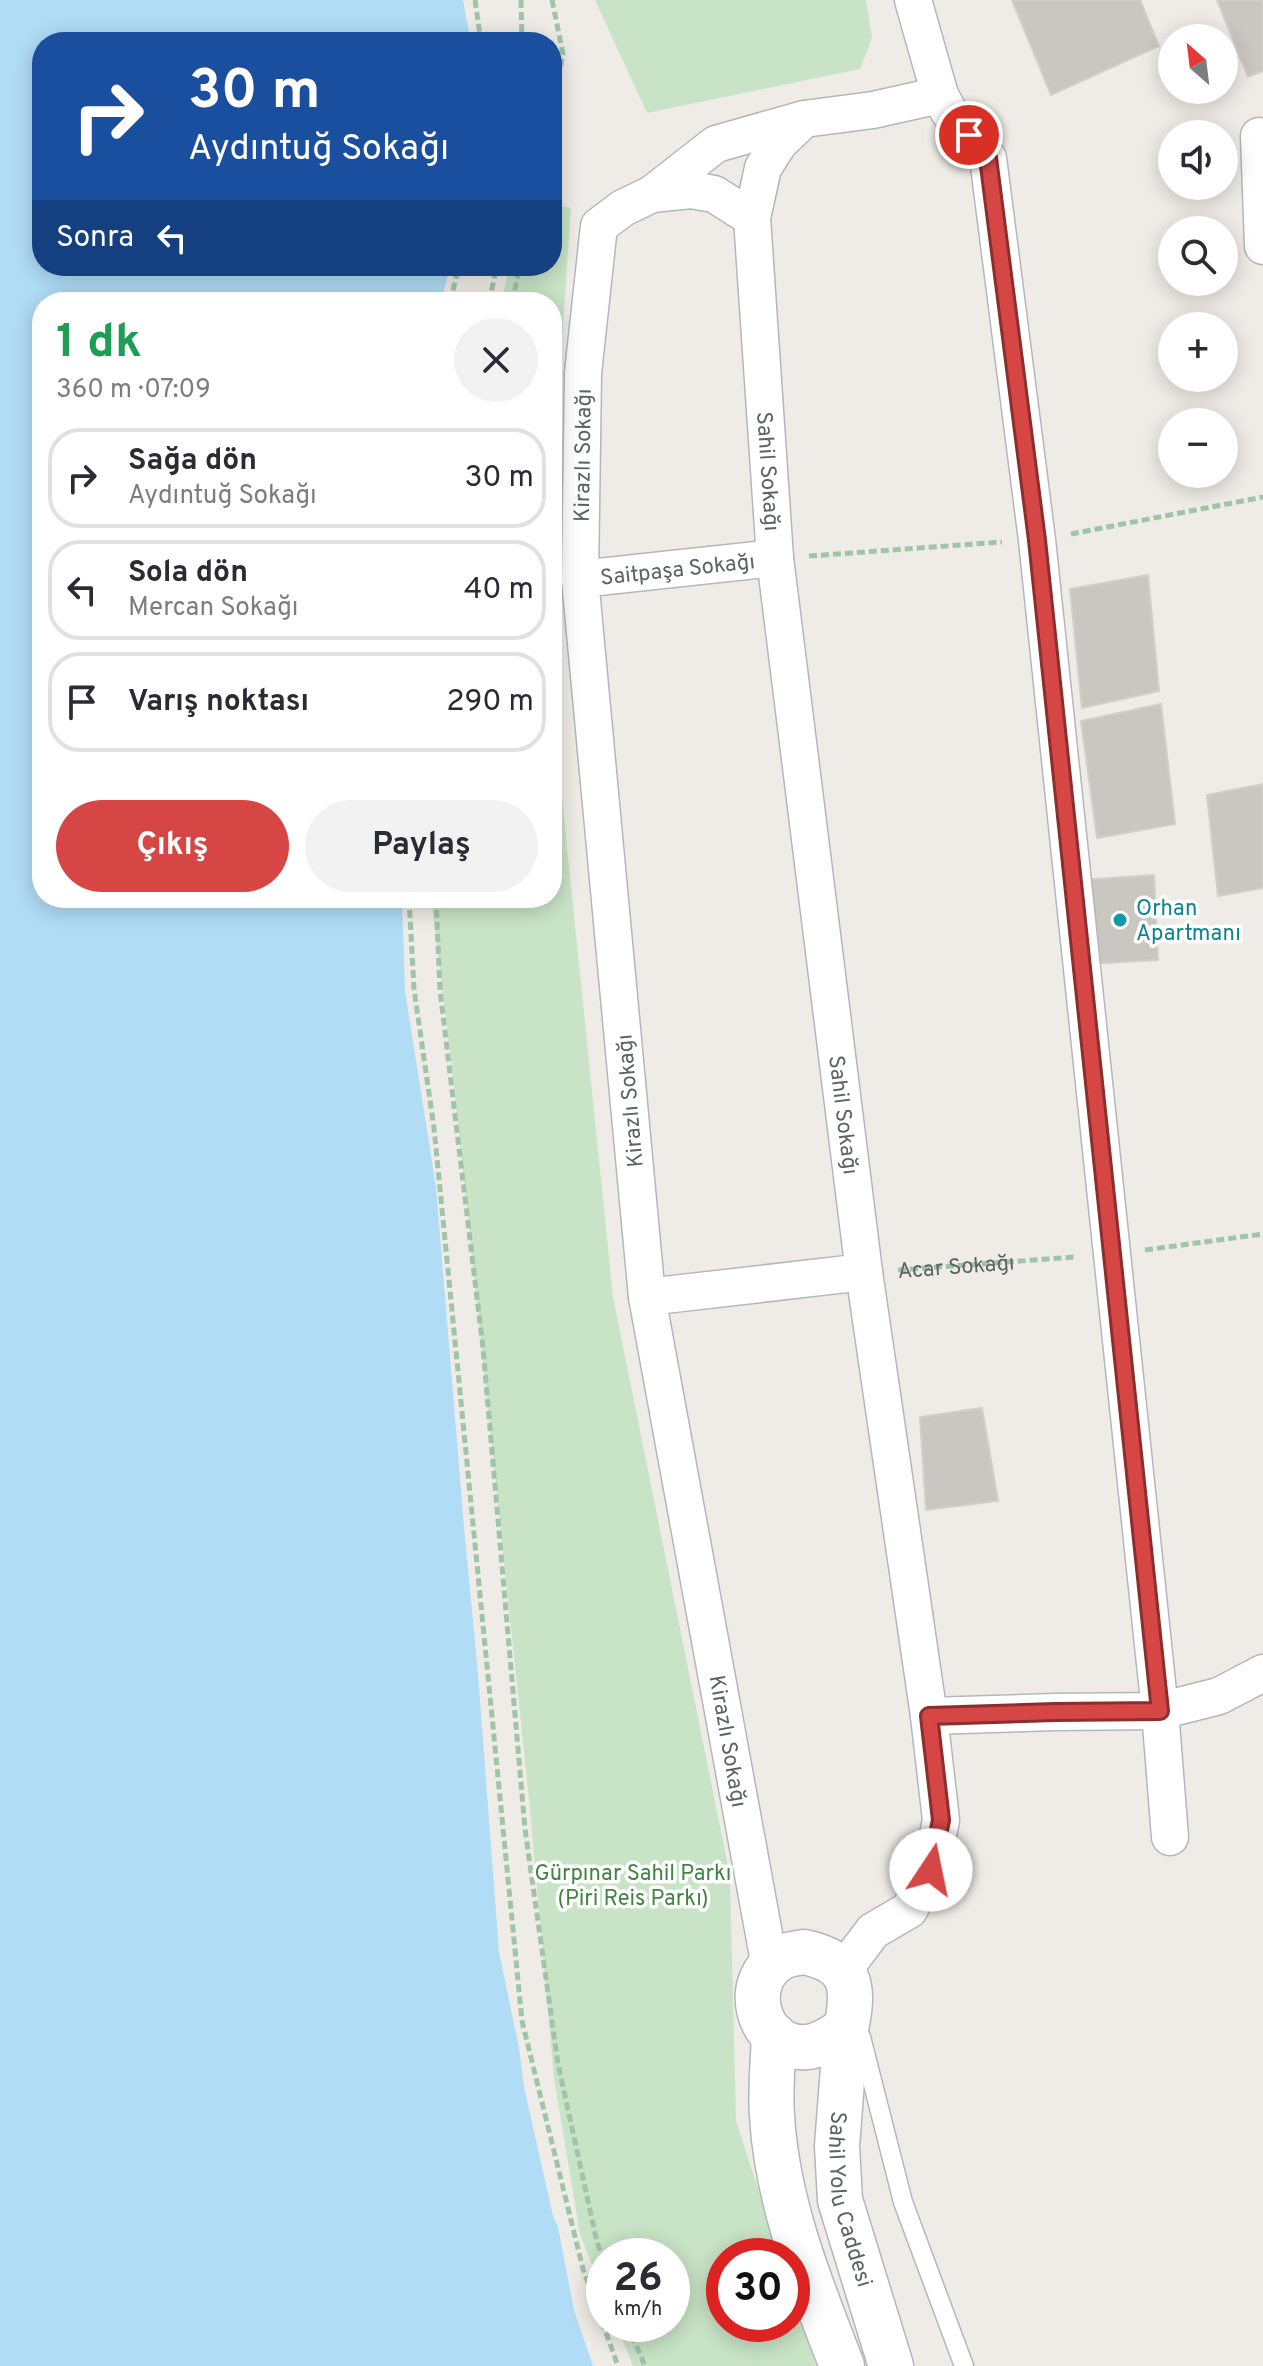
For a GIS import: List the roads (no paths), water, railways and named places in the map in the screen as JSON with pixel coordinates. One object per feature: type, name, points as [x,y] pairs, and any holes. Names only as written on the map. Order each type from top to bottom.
[{"type":"street","points":[[913,0],[940,95],[949,112],[988,158],[1039,556],[1160,1711],[1170,1837]]},
{"type":"street","points":[[652,194],[716,144],[804,119],[873,110],[940,95]]},
{"type":"street","name":"Sahil Sokağı","points":[[804,119],[779,143],[763,168],[752,218],[775,558],[864,1272],[929,1716],[941,1820],[931,1870],[909,1910],[873,1931],[842,1972]]},
{"type":"street","points":[[1259,136],[1263,246]]},
{"type":"street","points":[[652,194],[691,190],[714,194],[752,218]]},
{"type":"street","name":"Kirazlı Sokağı","points":[[652,194],[623,208],[599,226],[583,373],[580,579],[647,1297],[770,1967]]},
{"type":"street","name":"Saitpaşa Sokağı","points":[[580,579],[775,558]]},
{"type":"street","name":"Acar Sokağı","points":[[647,1297],[864,1272]]},
{"type":"street","points":[[929,1716],[1160,1711],[1219,1696],[1263,1673]]},
{"type":"street","points":[[804,1952],[822,1956],[842,1972],[848,1981],[852,1999],[848,2023],[823,2043],[805,2047],[787,2044],[760,2019],[756,2001],[760,1983],[770,1967],[785,1956],[804,1952]]},
{"type":"street","name":"Sahil Yolu Caddesi","points":[[848,2023],[837,2146],[840,2200],[891,2366]]},
{"type":"street","points":[[774,2035],[771,2115],[782,2186],[810,2284],[842,2366]]},
{"type":"lane","points":[[848,2023],[860,2035],[903,2202],[964,2366]]},
{"type":"water","points":[[0,0],[463,0],[469,32],[32,32],[32,276],[448,276],[444,292],[32,292],[32,908],[402,908],[405,991],[436,1187],[499,1952],[524,2087],[558,2227],[574,2310],[593,2366],[0,2366]]},
{"type":"place","name":"Orhan Apartmanı","points":[[1120,920]]},
{"type":"park label","name":"Gürpınar Sahil Parkı (Piri Reis Parkı)","points":[[633,1884]]}]
